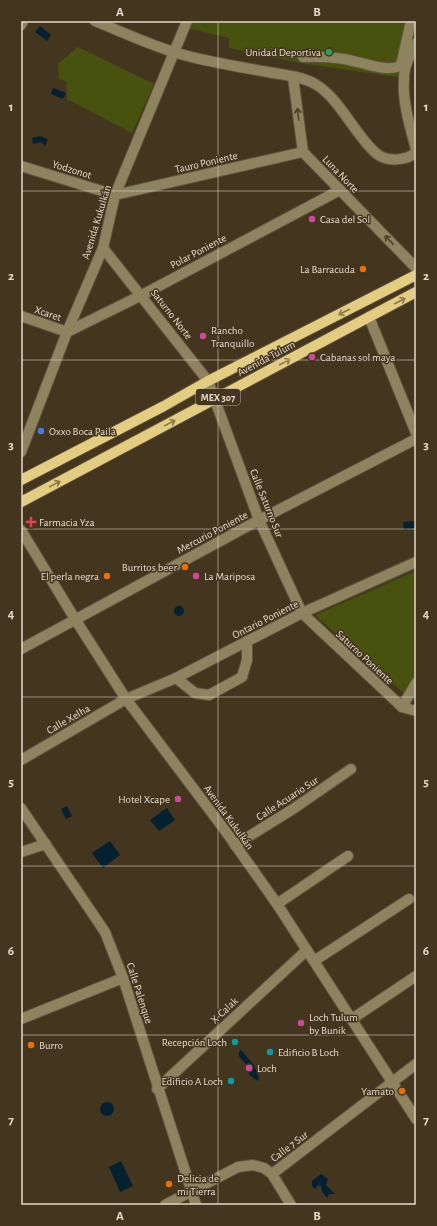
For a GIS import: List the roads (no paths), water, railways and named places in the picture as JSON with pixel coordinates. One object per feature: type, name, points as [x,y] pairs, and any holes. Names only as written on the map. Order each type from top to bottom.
[{"type":"main road","name":"Avenida Tulum","points":[[21,480],[164,406],[208,381],[416,275]]},
{"type":"main road","name":"Avenida Tulum","points":[[21,502],[416,292]]},
{"type":"street","points":[[21,25],[23,21]]},
{"type":"street","points":[[95,21],[174,53],[293,77],[314,83],[327,93],[377,154],[390,159],[399,159],[412,156],[416,151],[411,130],[404,78],[409,56],[416,43]]},
{"type":"street","name":"Avenida Kukulkán","points":[[21,452],[67,332],[103,248],[115,195],[187,21]]},
{"type":"street","points":[[303,57],[318,56],[344,59],[380,67],[396,68],[401,65],[411,21]]},
{"type":"street","points":[[293,77],[303,152]]},
{"type":"street","name":"Tauro Poniente","points":[[115,195],[303,152]]},
{"type":"street","name":"Luna Norte","points":[[303,152],[416,268]]},
{"type":"street","name":"Yodzonot","points":[[21,166],[115,195]]},
{"type":"street","name":"Polar Poniente","points":[[67,332],[142,295],[340,190]]},
{"type":"street","name":"Saturno Norte","points":[[103,248],[142,295],[208,381],[215,399]]},
{"type":"street","name":"Xcaret","points":[[21,316],[67,332]]},
{"type":"street","points":[[369,316],[416,433]]},
{"type":"street","name":"Calle Saturno Sur","points":[[215,399],[259,520],[302,613]]},
{"type":"street","name":"Mercurio Poniente","points":[[21,648],[259,520],[416,439]]},
{"type":"street","name":"Avenida Kukulkán","points":[[21,530],[126,699],[277,904],[416,1119]]},
{"type":"street","name":"Ontario Poniente","points":[[126,699],[176,678],[302,613],[416,562]]},
{"type":"street","name":"Saturno Poniente","points":[[302,613],[402,707],[416,711]]},
{"type":"street","points":[[176,678],[195,693],[209,695],[242,677],[247,660],[247,641]]},
{"type":"street","points":[[402,707],[416,683]]},
{"type":"street","name":"Calle Xelha","points":[[21,760],[126,699]]},
{"type":"street","name":"Calle Acuario Sur","points":[[235,845],[293,809],[351,769]]},
{"type":"street","name":"Calle Palenque","points":[[21,808],[105,932],[123,978],[157,1089],[196,1205]]},
{"type":"street","points":[[21,852],[46,844]]},
{"type":"street","points":[[277,904],[348,856]]},
{"type":"street","points":[[314,961],[409,899]]},
{"type":"street","name":"X-Calak","points":[[157,1089],[306,950]]},
{"type":"street","points":[[352,1019],[416,976]]},
{"type":"street","points":[[21,1019],[123,978]]},
{"type":"street","name":"Calle 7 Sur","points":[[165,1205],[238,1166],[253,1165],[264,1168],[272,1174],[416,1064]]},
{"type":"street","points":[[272,1174],[291,1205]]},
{"type":"water","points":[[40,26],[51,35],[47,41],[35,32]]},
{"type":"water","points":[[53,88],[66,93],[63,99],[51,94]]},
{"type":"water","points":[[40,136],[48,139],[45,146],[41,142],[33,144],[32,138]]},
{"type":"water","points":[[416,521],[416,528],[404,530],[403,522]]},
{"type":"water","points":[[177,606],[181,606],[183,607],[183,615],[177,616],[174,613],[174,609]]},
{"type":"water","points":[[67,806],[72,816],[66,819],[61,809]]},
{"type":"water","points":[[167,808],[175,820],[159,831],[150,820]]},
{"type":"water","points":[[110,841],[120,855],[103,868],[92,853]]},
{"type":"water","points":[[241,1050],[254,1065],[259,1078],[258,1081],[249,1075],[248,1067],[239,1056],[239,1052]]},
{"type":"water","points":[[107,1102],[112,1104],[114,1109],[112,1114],[107,1116],[102,1114],[100,1109],[102,1104]]},
{"type":"water","points":[[121,1161],[133,1186],[120,1192],[109,1167]]},
{"type":"water","points":[[321,1174],[328,1179],[326,1185],[335,1194],[329,1194],[327,1198],[322,1191],[321,1186],[318,1185],[315,1189],[312,1186],[312,1181]]},
{"type":"place","name":"Unidad Deportiva","points":[[329,52]]},
{"type":"place","name":"Casa del Sol","points":[[312,219]]},
{"type":"place","name":"La Barracuda","points":[[363,269]]},
{"type":"place","name":"Rancho Tranquillo","points":[[203,336]]},
{"type":"place","name":"Cabanas sol maya","points":[[312,357]]},
{"type":"place","name":"Oxxo Boca Paila","points":[[41,431]]},
{"type":"place","name":"Farmacia Yza","points":[[31,522]]},
{"type":"place","name":"Burritos beer","points":[[185,567]]},
{"type":"place","name":"El perla negra","points":[[107,576]]},
{"type":"place","name":"La Mariposa","points":[[196,576]]},
{"type":"place","name":"Hotel Xcape","points":[[178,799]]},
{"type":"place","name":"Loch Tulum by Bunik","points":[[301,1023]]},
{"type":"place","name":"Recepción Loch","points":[[235,1042]]},
{"type":"place","name":"Burro","points":[[31,1045]]},
{"type":"place","name":"Edificio B Loch","points":[[270,1052]]},
{"type":"place","name":"Loch","points":[[249,1068]]},
{"type":"place","name":"Edificio A Loch","points":[[231,1081]]},
{"type":"place","name":"Yamato","points":[[402,1091]]},
{"type":"place","name":"Delicia de mi Tierra","points":[[169,1184]]}]
